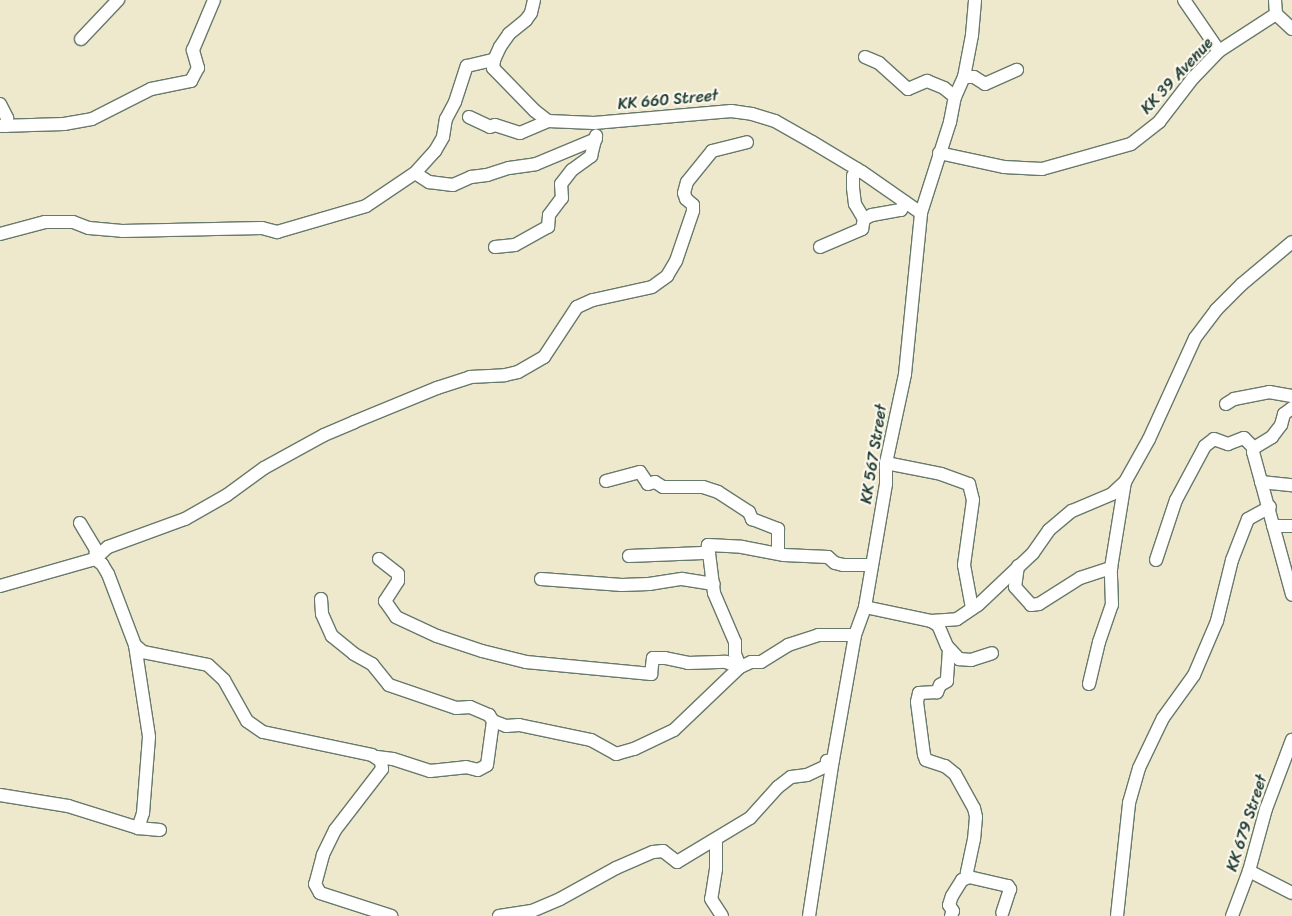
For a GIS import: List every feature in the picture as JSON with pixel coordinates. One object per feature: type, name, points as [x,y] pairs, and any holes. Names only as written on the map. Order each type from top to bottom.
[{"type":"street","points":[[81,39],[118,0]]},
{"type":"street","points":[[0,104],[6,118],[3,126],[64,124],[92,119],[151,89],[191,81],[198,68],[193,50],[214,0]]},
{"type":"street","points":[[469,117],[490,127],[495,125],[520,133],[548,121],[535,111],[494,68],[494,60],[509,34],[526,20],[531,13],[534,0]]},
{"type":"street","name":"KK 567 Street","points":[[809,916],[833,760],[855,635],[865,607],[886,484],[886,463],[905,374],[921,213],[955,97],[964,77],[972,35],[974,0]]},
{"type":"street","points":[[1184,0],[1219,51]]},
{"type":"street","points":[[1274,0],[1276,14],[1292,29]]},
{"type":"street","name":"KK 39 Avenue","points":[[939,153],[1004,167],[1042,169],[1130,144],[1159,122],[1192,78],[1219,51],[1276,14]]},
{"type":"street","points":[[865,57],[879,63],[908,90],[926,81],[944,88],[955,97]]},
{"type":"street","points":[[0,234],[45,222],[73,222],[89,228],[122,231],[270,228],[276,232],[366,206],[415,172],[435,151],[443,137],[446,119],[455,102],[467,66],[494,60]]},
{"type":"street","points":[[964,77],[974,77],[985,84],[1017,70]]},
{"type":"street","name":"KK 660 Street","points":[[548,121],[594,124],[731,111],[746,112],[775,121],[857,169],[921,213]]},
{"type":"street","points":[[495,247],[515,245],[548,227],[549,215],[562,198],[561,184],[572,170],[591,156],[596,139],[594,124]]},
{"type":"street","points":[[415,172],[429,182],[453,185],[471,177],[536,164],[596,139]]},
{"type":"street","points":[[0,586],[95,560],[108,547],[185,519],[227,495],[264,468],[324,435],[437,388],[470,378],[518,372],[544,357],[577,307],[593,300],[652,287],[667,276],[676,261],[693,212],[693,204],[686,199],[684,194],[687,182],[712,151],[747,142]]},
{"type":"street","points":[[820,247],[862,229],[864,219],[855,204],[853,188],[853,176],[857,169]]},
{"type":"street","points":[[864,219],[872,215],[901,210],[905,202]]},
{"type":"street","points":[[865,607],[931,621],[957,619],[972,608],[1033,553],[1049,530],[1072,511],[1112,494],[1125,482],[1150,439],[1177,374],[1195,338],[1216,310],[1242,284],[1292,242]]},
{"type":"street","points":[[1226,404],[1234,399],[1269,392],[1292,396]]},
{"type":"street","points":[[1254,448],[1272,437],[1281,425],[1284,414],[1292,408]]},
{"type":"street","points":[[1156,560],[1176,500],[1204,446],[1214,439],[1228,444],[1244,438],[1254,448],[1254,457],[1270,507],[1292,595]]},
{"type":"street","points":[[886,463],[941,474],[969,484],[973,500],[964,565],[972,608]]},
{"type":"street","points":[[606,481],[640,472],[648,484],[655,482],[663,487],[702,487],[718,492],[749,512],[752,519],[778,529],[778,553]]},
{"type":"street","points":[[1089,684],[1099,642],[1112,605],[1111,568],[1125,482]]},
{"type":"street","points":[[1261,482],[1292,485]]},
{"type":"street","points":[[1117,916],[1129,803],[1139,768],[1163,718],[1194,675],[1217,621],[1232,560],[1248,519],[1270,507]]},
{"type":"street","points":[[80,523],[96,550],[95,560]]},
{"type":"street","points":[[1274,526],[1292,526]]},
{"type":"street","points":[[708,546],[742,546],[778,553],[828,557],[834,563],[843,565],[872,565]]},
{"type":"street","points":[[630,556],[703,553],[707,552],[708,546]]},
{"type":"street","points":[[708,546],[714,593],[735,642],[735,654],[740,667]]},
{"type":"street","points":[[379,559],[398,574],[398,581],[385,601],[396,617],[437,636],[482,651],[526,662],[625,673],[651,674],[653,658],[688,662],[726,662],[740,667]]},
{"type":"street","points":[[95,560],[102,564],[108,574],[135,645],[149,737],[144,813],[138,828]]},
{"type":"street","points":[[1018,566],[1015,587],[1031,605],[1039,604],[1080,578],[1111,568]]},
{"type":"street","points":[[540,579],[622,585],[649,584],[682,579],[714,584]]},
{"type":"street","points":[[322,600],[322,614],[332,636],[347,649],[372,664],[389,685],[456,708],[470,708],[489,715],[493,721],[506,726],[519,725],[591,740],[616,754],[634,749],[674,730],[740,667],[751,662],[761,662],[788,645],[818,635],[855,635]]},
{"type":"street","points":[[931,621],[938,625],[949,650],[959,659],[971,660],[992,653]]},
{"type":"street","points":[[135,645],[143,652],[208,665],[224,680],[247,721],[263,732],[377,757],[393,758],[430,771],[466,767],[478,770],[487,765],[493,721]]},
{"type":"street","points":[[949,650],[948,681],[940,685],[937,692],[919,692],[917,702],[926,760],[945,766],[955,774],[974,808],[974,839],[966,873],[970,876],[1008,886],[1010,889],[1002,913]]},
{"type":"street","name":"KK 679 Street","points":[[1232,916],[1249,871],[1266,809],[1291,746]]},
{"type":"street","points":[[377,757],[381,761],[382,769],[335,830],[323,855],[315,884],[320,893],[391,916]]},
{"type":"street","points":[[499,916],[532,911],[560,899],[616,868],[653,852],[663,851],[677,862],[750,818],[778,787],[791,777],[807,775],[826,766],[827,761],[833,760]]},
{"type":"street","points":[[0,795],[68,806],[138,828],[160,830]]},
{"type":"street","points":[[716,840],[716,869],[711,900],[722,916]]},
{"type":"street","points":[[1249,871],[1292,893]]},
{"type":"street","points":[[951,916],[953,910],[949,905],[952,896],[962,880],[970,876]]}]
